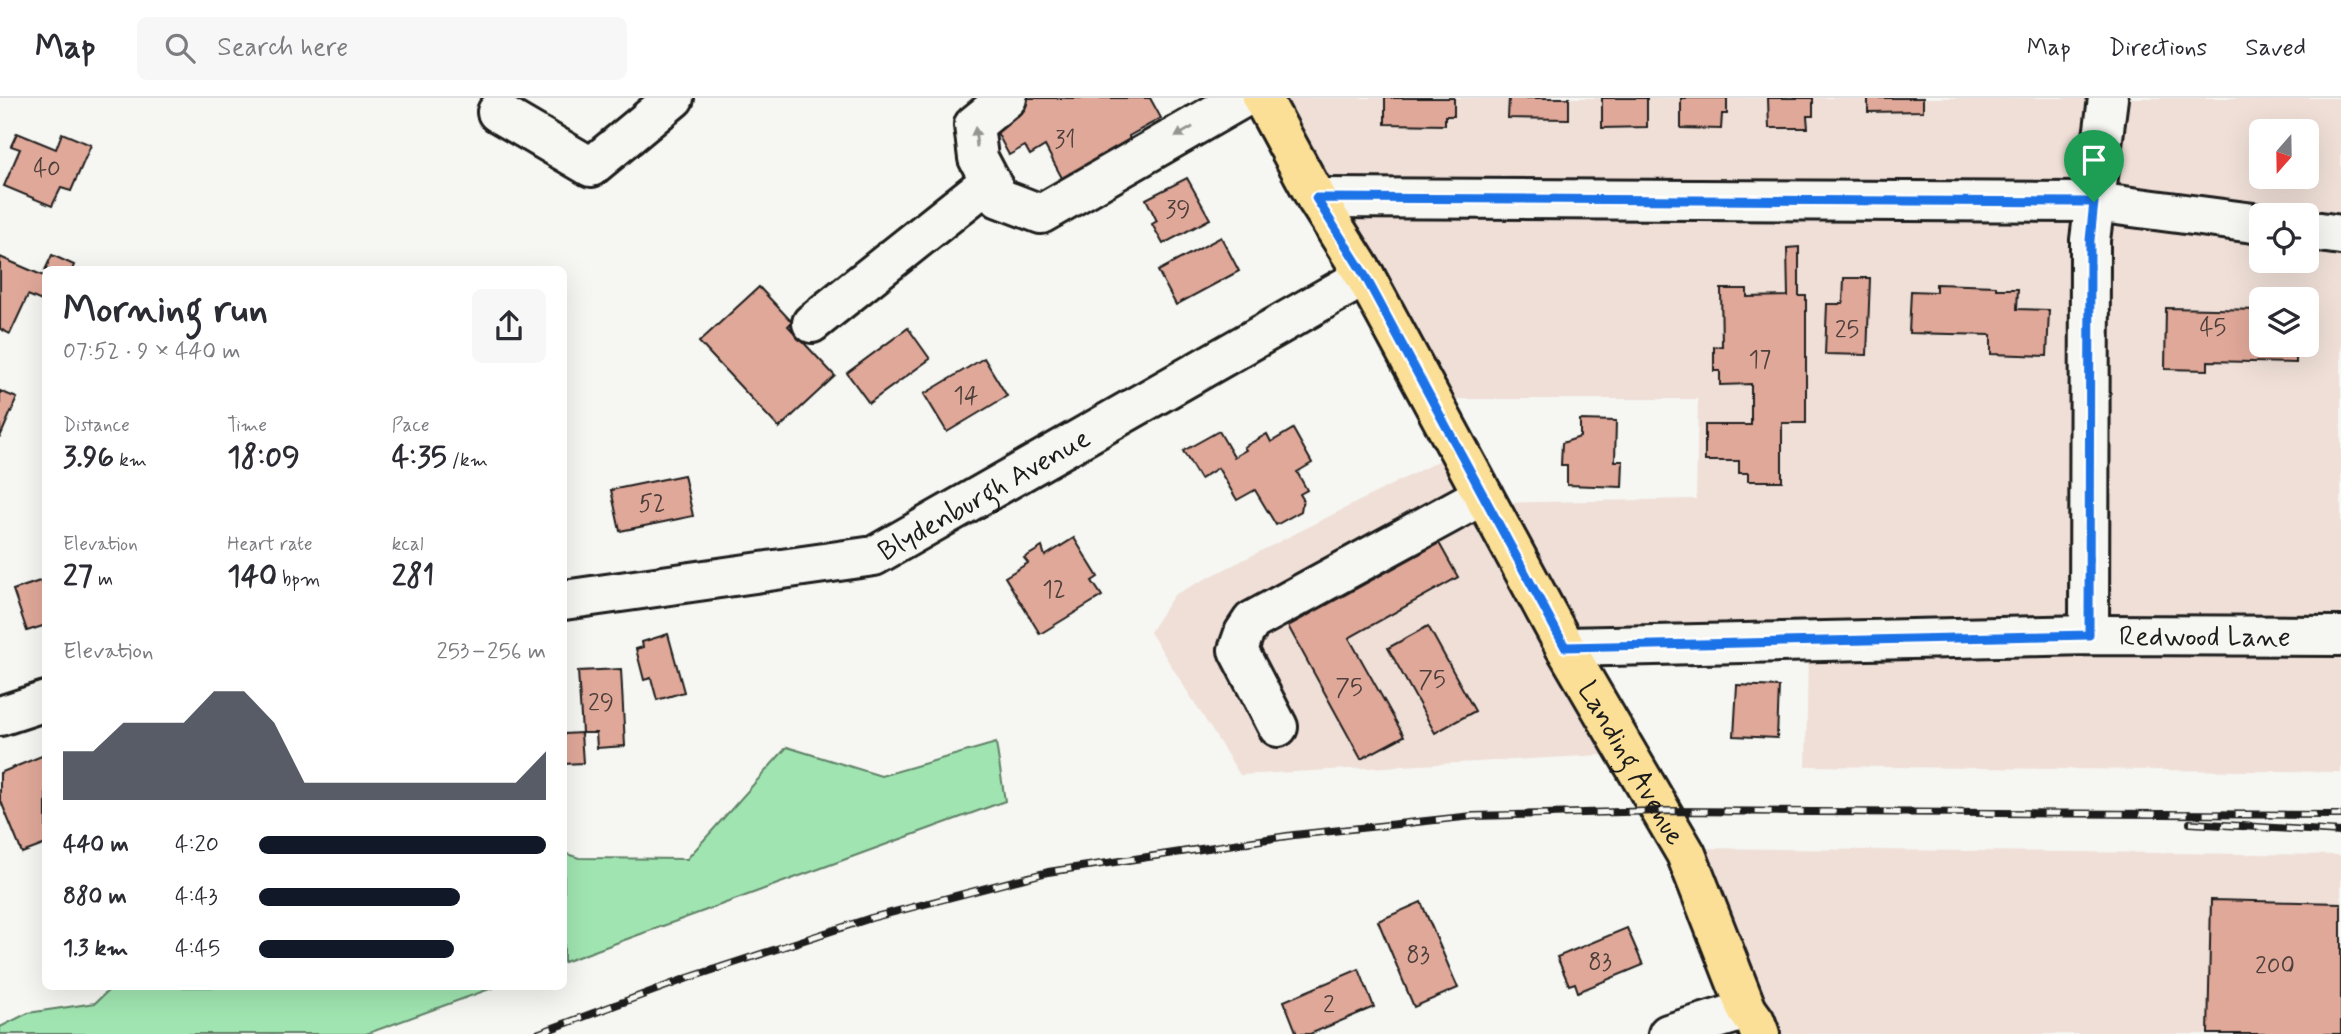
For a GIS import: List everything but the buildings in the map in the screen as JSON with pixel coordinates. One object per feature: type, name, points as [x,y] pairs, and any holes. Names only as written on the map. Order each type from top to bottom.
[{"type":"main road","name":"Landing Avenue","points":[[1262,98],[1316,198],[1365,276],[1565,647],[1686,855],[1753,1022]]},
{"type":"street","points":[[497,112],[591,167],[674,98]]},
{"type":"street","points":[[1007,98],[974,125],[978,158],[999,198],[1041,214],[1243,98]]},
{"type":"street","points":[[2089,635],[2090,253],[2108,98]]},
{"type":"street","points":[[812,323],[990,181]]},
{"type":"street","points":[[1316,198],[2094,202],[2249,222]]},
{"type":"street","points":[[2319,232],[2341,235]]},
{"type":"street","name":"Blydenburgh Avenue","points":[[567,600],[874,556],[1365,276]]},
{"type":"street","points":[[1278,727],[1238,650],[1252,621],[1483,495]]},
{"type":"street","name":"Redwood Lane","points":[[1565,647],[2089,635],[2341,636]]},
{"type":"street","points":[[0,716],[42,702]]},
{"type":"street","points":[[1668,1034],[1753,1022]]},
{"type":"shaded area","points":[[1262,98],[2341,98],[2341,772],[1806,766],[1808,651],[1578,653],[1621,754],[1240,775],[1150,632],[1174,595],[1464,448],[1496,503],[1696,499],[1698,399],[1436,399]]},
{"type":"shaded area","points":[[1685,848],[2341,855],[2341,1034],[1761,1034]]},
{"type":"green space","points":[[996,743],[1005,801],[567,961],[567,854],[579,858],[687,859],[787,747],[881,776]]},
{"type":"green space","points":[[109,990],[487,990],[366,1034],[0,1034],[0,1027],[28,1013],[95,1003]]},
{"type":"railway","points":[[537,1034],[688,978],[871,918],[1048,872],[1294,835],[1473,816],[1661,811],[2341,815]]},
{"type":"railway","points":[[2190,823],[2341,832]]},
{"type":"route","points":[[1316,198],[1669,199],[2094,202],[2090,240],[2089,635],[1565,647],[1365,276],[1316,198]]}]
